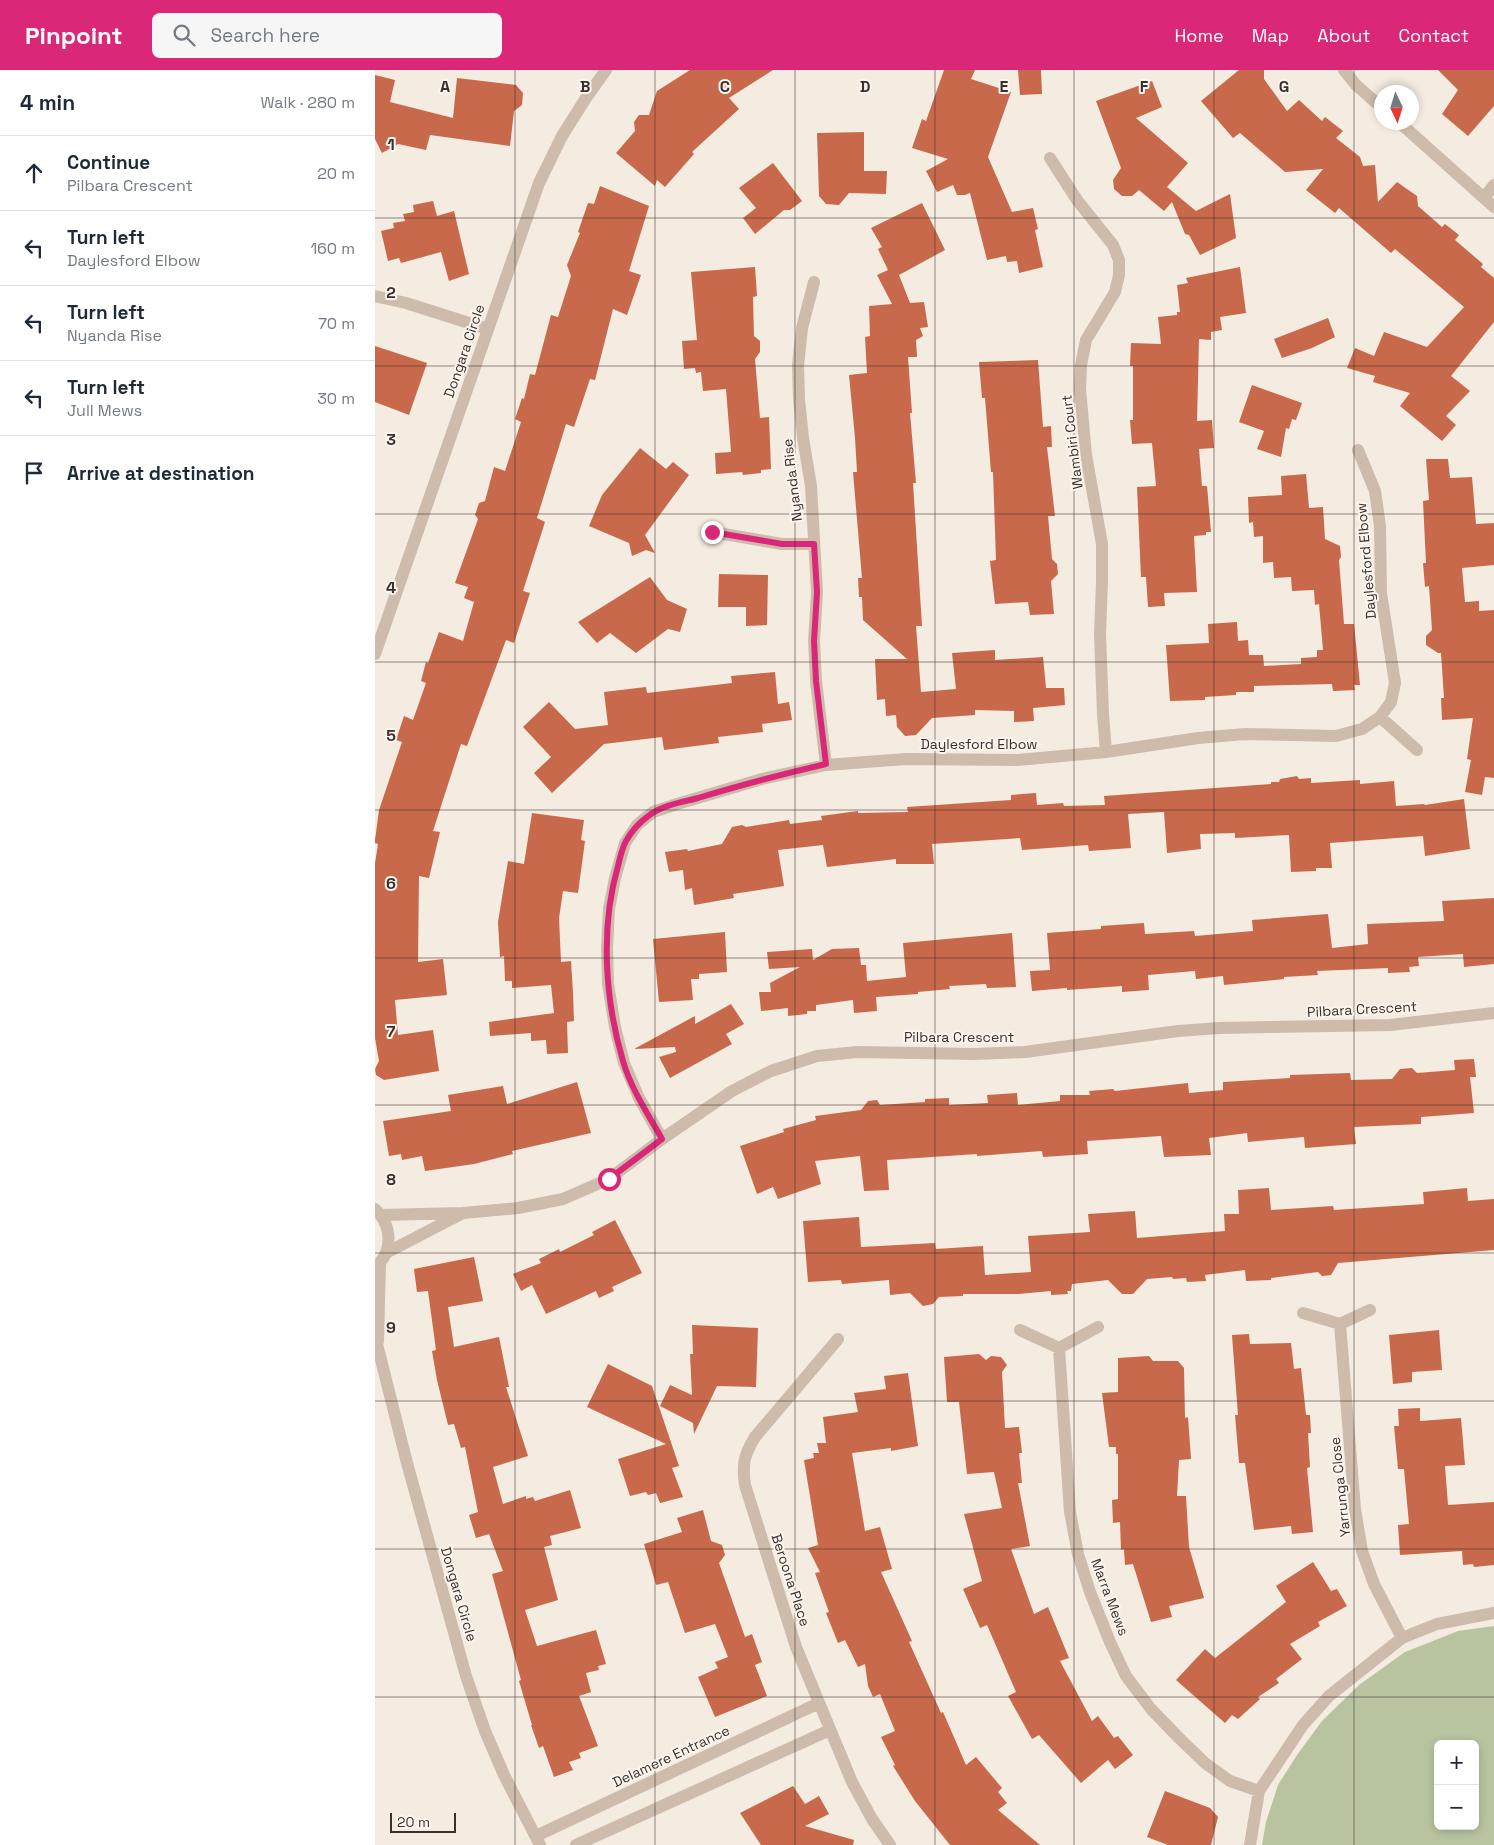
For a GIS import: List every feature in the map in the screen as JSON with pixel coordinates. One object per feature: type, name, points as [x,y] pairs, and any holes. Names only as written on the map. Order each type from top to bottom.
[{"type":"street","name":"Dongara Circle","points":[[375,654],[379,631],[539,183],[562,136],[606,70]]},
{"type":"street","points":[[1344,70],[1374,101]]},
{"type":"street","points":[[1408,130],[1494,208]]},
{"type":"street","name":"Wambiri Court","points":[[1050,158],[1077,200],[1113,245],[1119,260],[1119,275],[1115,292],[1086,340],[1081,365],[1080,389],[1086,455],[1102,544],[1103,581],[1100,634],[1106,752]]},
{"type":"street","points":[[1484,198],[1494,185]]},
{"type":"street","name":"Nyanda Rise","points":[[814,282],[803,328],[798,365],[803,438],[811,486],[817,592],[814,641],[816,681],[826,764]]},
{"type":"street","points":[[375,296],[406,303],[488,329]]},
{"type":"street","name":"Daylesford Elbow","points":[[662,1139],[639,1098],[624,1063],[615,1027],[608,984],[609,909],[625,842],[637,825],[653,812],[762,779],[826,764],[906,759],[1018,760],[1106,752],[1198,738],[1245,734],[1336,736],[1362,728],[1380,717],[1391,702],[1395,683],[1381,593],[1380,526],[1375,491],[1357,450]]},
{"type":"street","points":[[712,532],[782,544],[814,544]]},
{"type":"street","points":[[1380,717],[1417,750]]},
{"type":"street","name":"Pilbara Crescent","points":[[378,1212],[463,1213],[518,1208],[563,1199],[609,1179],[662,1139],[732,1091],[771,1071],[817,1056],[857,1052],[975,1054],[1025,1052],[1178,1031],[1219,1028],[1390,1025],[1494,1013]]},
{"type":"street","name":"Dongara Circle","points":[[378,1212],[389,1232],[389,1239],[380,1261],[376,1339],[407,1464],[466,1676],[485,1731],[504,1775],[538,1840]]},
{"type":"street","name":"Pilbara Crescent","points":[[380,1261],[463,1213]]},
{"type":"street","points":[[1303,1313],[1340,1324],[1370,1310]]},
{"type":"street","name":"Yarrunga Close","points":[[1340,1324],[1355,1509],[1362,1551],[1374,1584],[1402,1638]]},
{"type":"street","points":[[1020,1330],[1059,1348],[1098,1328]]},
{"type":"street","name":"Beroona Place","points":[[838,1339],[755,1437],[746,1451],[742,1469],[745,1485],[796,1647],[853,1782],[872,1819],[890,1845]]},
{"type":"street","name":"Marra Mews","points":[[1059,1348],[1070,1512],[1078,1554],[1090,1592],[1110,1642],[1126,1676],[1151,1709],[1179,1738],[1205,1763],[1230,1781],[1259,1791]]},
{"type":"street","points":[[1250,1845],[1259,1791],[1303,1725],[1329,1696],[1402,1638],[1437,1624],[1494,1612]]},
{"type":"street","name":"Delamere Entrance","points":[[538,1840],[819,1703]]},
{"type":"street","points":[[577,1845],[831,1730]]},
{"type":"green space","points":[[1494,1626],[1494,1845],[1262,1845],[1266,1822],[1278,1785],[1322,1721],[1359,1685],[1405,1652],[1458,1631]]},
{"type":"building","points":[[690,70],[773,70],[729,98],[739,109],[692,152],[694,154],[665,187],[657,180],[655,186],[616,153],[635,131],[634,122],[639,115],[649,115],[657,91]]},
{"type":"building","points":[[944,70],[975,70],[971,79],[1011,92],[988,157],[1012,212],[1033,208],[1038,229],[1035,230],[1043,267],[1019,273],[1017,261],[1007,262],[1006,256],[987,260],[970,193],[957,195],[953,185],[937,192],[926,171],[948,159],[912,148],[922,119],[926,121]]},
{"type":"building","points":[[1018,70],[1041,70],[1042,94],[1020,95]]},
{"type":"building","points":[[1239,70],[1264,70],[1264,79],[1287,111],[1299,100],[1322,121],[1325,117],[1343,131],[1336,138],[1360,157],[1363,166],[1375,165],[1378,202],[1397,182],[1417,196],[1418,206],[1442,227],[1445,224],[1459,235],[1455,240],[1483,264],[1481,267],[1494,278],[1494,322],[1451,376],[1470,391],[1446,416],[1456,425],[1442,441],[1400,406],[1410,393],[1373,382],[1375,376],[1347,368],[1355,348],[1374,356],[1384,332],[1427,347],[1464,307],[1395,249],[1391,253],[1339,208],[1335,213],[1306,190],[1323,169],[1285,172],[1240,133],[1233,138],[1201,101]]},
{"type":"building","points":[[1438,70],[1494,70],[1494,106],[1468,136],[1442,114],[1458,90]]},
{"type":"building","points":[[375,75],[395,80],[390,102],[453,118],[457,78],[516,85],[523,93],[522,105],[514,111],[510,146],[430,135],[426,150],[398,144],[382,153],[375,139]]},
{"type":"building","points":[[1152,81],[1162,107],[1136,118],[1188,163],[1167,187],[1196,211],[1230,194],[1236,238],[1200,255],[1189,235],[1185,234],[1172,202],[1164,211],[1139,190],[1132,196],[1122,196],[1114,189],[1113,180],[1121,168],[1096,101]]},
{"type":"building","points":[[864,132],[864,171],[887,171],[886,194],[849,193],[839,205],[826,204],[819,196],[817,133]]},
{"type":"building","points":[[773,163],[802,201],[790,210],[784,210],[755,234],[743,218],[756,208],[739,188]]},
{"type":"building","points":[[600,186],[649,206],[629,271],[641,275],[627,315],[613,309],[595,380],[590,379],[574,427],[566,424],[537,518],[545,522],[523,591],[530,593],[514,643],[506,640],[467,746],[461,744],[433,831],[440,832],[429,878],[419,876],[418,962],[443,959],[447,995],[395,1000],[398,1035],[433,1030],[439,1071],[384,1080],[376,1075],[375,1069],[379,1061],[375,1038],[375,863],[378,844],[375,843],[375,840],[379,810],[402,742],[396,740],[404,716],[413,720],[426,683],[421,681],[426,662],[428,663],[439,632],[463,641],[474,602],[464,598],[468,587],[455,583],[478,519],[475,515],[479,503],[485,501],[494,467],[505,471],[521,422],[515,419],[522,398],[524,399],[530,374],[535,375],[551,315],[558,317],[571,276],[567,265],[580,233],[578,232],[588,203],[594,204]]},
{"type":"building","points":[[433,201],[437,216],[454,211],[469,274],[449,281],[441,252],[401,263],[399,258],[388,261],[381,231],[394,228],[393,223],[405,221],[403,214],[414,212],[413,205]]},
{"type":"building","points":[[922,203],[945,250],[899,275],[910,303],[924,302],[928,327],[920,328],[923,336],[916,340],[917,357],[908,357],[912,413],[910,413],[916,483],[913,483],[922,626],[916,626],[921,692],[956,689],[952,653],[995,650],[995,660],[1043,657],[1046,688],[1064,688],[1065,705],[1033,708],[1034,721],[1014,722],[1014,711],[975,710],[975,715],[932,718],[916,735],[905,736],[897,727],[896,715],[886,716],[885,699],[877,700],[875,659],[907,659],[863,620],[862,597],[859,597],[858,578],[862,578],[853,472],[857,472],[849,375],[867,373],[865,337],[870,336],[869,306],[892,304],[877,275],[888,270],[878,249],[882,247],[871,228]]},
{"type":"building","points":[[755,267],[757,296],[753,297],[754,336],[760,341],[760,352],[755,359],[760,418],[769,417],[771,469],[761,470],[761,473],[743,475],[742,472],[716,474],[715,453],[731,452],[726,389],[703,391],[701,372],[696,373],[695,368],[684,369],[682,341],[697,340],[691,272]]},
{"type":"building","points":[[1240,267],[1246,313],[1220,317],[1222,330],[1211,332],[1211,340],[1199,339],[1197,421],[1212,420],[1214,448],[1199,449],[1202,486],[1207,486],[1211,532],[1206,532],[1206,535],[1194,536],[1197,592],[1164,593],[1165,606],[1148,607],[1146,577],[1141,577],[1137,487],[1156,486],[1152,443],[1132,444],[1130,420],[1133,420],[1133,366],[1130,366],[1131,343],[1161,344],[1158,317],[1177,315],[1177,312],[1180,312],[1177,285],[1188,283],[1186,278]]},
{"type":"building","points":[[1328,318],[1335,337],[1312,348],[1282,358],[1274,339]]},
{"type":"building","points":[[375,346],[427,363],[409,415],[375,402]]},
{"type":"building","points":[[1038,360],[1043,427],[1051,426],[1052,447],[1047,447],[1055,516],[1048,516],[1052,559],[1057,564],[1058,574],[1051,581],[1054,614],[1030,615],[1028,602],[995,604],[990,561],[996,560],[993,472],[991,472],[985,398],[982,398],[979,362]]},
{"type":"building","points":[[1252,385],[1302,403],[1296,420],[1292,419],[1289,429],[1286,428],[1281,457],[1257,449],[1264,431],[1239,422]]},
{"type":"building","points":[[640,448],[666,469],[673,462],[689,475],[645,535],[655,553],[646,550],[632,556],[629,543],[589,526],[602,495]]},
{"type":"building","points":[[1426,459],[1448,459],[1450,478],[1472,477],[1476,524],[1494,523],[1494,565],[1462,568],[1465,602],[1479,601],[1479,611],[1494,610],[1494,778],[1485,777],[1482,795],[1465,792],[1471,760],[1467,759],[1473,718],[1442,720],[1441,698],[1444,698],[1441,653],[1426,645],[1426,636],[1432,630],[1429,586],[1425,587],[1423,563],[1426,563],[1423,501],[1429,500]]},
{"type":"building","points":[[1306,474],[1309,508],[1323,507],[1325,539],[1340,546],[1341,557],[1339,560],[1344,624],[1354,624],[1360,685],[1354,685],[1355,690],[1333,691],[1332,684],[1254,686],[1254,692],[1236,692],[1236,695],[1205,697],[1205,700],[1170,701],[1166,645],[1209,643],[1208,624],[1237,622],[1238,641],[1248,640],[1249,655],[1263,655],[1264,666],[1301,664],[1301,658],[1317,657],[1317,650],[1323,650],[1319,604],[1315,605],[1314,590],[1292,591],[1291,577],[1274,578],[1273,562],[1263,563],[1263,536],[1254,537],[1253,522],[1249,523],[1248,497],[1282,495],[1281,476]]},
{"type":"building","points":[[719,574],[768,575],[767,625],[746,626],[746,607],[718,607]]},
{"type":"building","points":[[650,577],[667,600],[687,609],[680,632],[668,629],[636,653],[610,633],[597,643],[578,622]]},
{"type":"building","points":[[775,672],[778,704],[789,702],[792,720],[762,724],[763,732],[718,737],[719,743],[664,750],[662,737],[604,744],[552,793],[534,773],[551,757],[523,727],[549,702],[575,729],[608,725],[604,692],[646,687],[647,693],[732,683],[731,676]]},
{"type":"building","points":[[1297,776],[1299,779],[1311,778],[1311,783],[1360,780],[1360,784],[1394,781],[1396,806],[1425,805],[1464,799],[1470,849],[1425,856],[1423,836],[1330,843],[1332,868],[1316,868],[1316,871],[1291,872],[1289,835],[1235,838],[1235,833],[1200,834],[1201,849],[1167,853],[1164,812],[1128,814],[1131,848],[1089,851],[1088,845],[1022,850],[1020,838],[932,844],[934,864],[896,864],[896,859],[827,867],[823,845],[778,850],[784,886],[733,894],[734,898],[694,905],[692,888],[685,890],[683,870],[669,872],[665,852],[687,849],[688,851],[722,844],[732,827],[742,825],[746,827],[789,820],[790,824],[822,820],[821,816],[858,811],[858,813],[908,812],[907,807],[1011,800],[1011,795],[1036,793],[1037,805],[1063,803],[1064,806],[1105,805],[1104,796],[1271,784],[1271,782],[1279,782],[1280,779]]},
{"type":"building","points":[[532,813],[584,820],[581,840],[585,841],[578,893],[563,891],[559,918],[561,962],[571,961],[574,1021],[567,1022],[568,1053],[547,1054],[546,1040],[531,1041],[531,1033],[490,1036],[489,1022],[554,1013],[551,985],[512,988],[512,981],[505,981],[504,956],[500,957],[498,922],[508,861],[524,864]]},
{"type":"building","points":[[1494,898],[1494,964],[1464,967],[1463,954],[1418,957],[1419,966],[1409,967],[1410,972],[1388,973],[1388,968],[1317,971],[1318,975],[1284,977],[1284,979],[1224,985],[1223,976],[1196,979],[1195,971],[1148,975],[1149,990],[1122,992],[1122,986],[1032,991],[1030,971],[1050,970],[1047,933],[1101,929],[1101,926],[1144,923],[1145,934],[1194,931],[1195,936],[1253,931],[1252,920],[1328,914],[1332,948],[1368,944],[1367,924],[1444,921],[1442,901]]},
{"type":"building","points":[[725,932],[727,972],[699,974],[699,979],[691,979],[693,1000],[659,1002],[653,939]]},
{"type":"building","points":[[1012,933],[1016,987],[987,988],[986,984],[949,986],[950,989],[918,992],[918,994],[876,997],[877,1011],[854,1013],[853,1000],[816,1005],[816,1011],[807,1011],[807,1014],[788,1016],[788,1008],[761,1011],[759,992],[771,992],[770,983],[800,967],[769,969],[767,952],[812,949],[813,960],[832,949],[859,948],[861,965],[866,965],[867,981],[906,977],[903,943]]},
{"type":"building","points":[[731,1004],[744,1024],[726,1034],[732,1044],[670,1078],[659,1057],[676,1052],[675,1047],[634,1049],[695,1016],[695,1024]]},
{"type":"building","points":[[1474,1059],[1476,1077],[1470,1077],[1474,1113],[1421,1117],[1421,1124],[1354,1127],[1356,1144],[1305,1148],[1304,1137],[1248,1142],[1247,1133],[1209,1138],[1211,1155],[1164,1157],[1161,1136],[1087,1141],[1088,1154],[1043,1157],[1042,1151],[887,1160],[889,1190],[864,1191],[860,1156],[815,1161],[821,1184],[778,1199],[773,1187],[757,1194],[740,1146],[784,1132],[783,1129],[816,1120],[815,1116],[861,1110],[868,1101],[877,1100],[880,1105],[925,1102],[925,1099],[949,1098],[949,1105],[988,1103],[987,1095],[1017,1093],[1018,1105],[1060,1101],[1060,1095],[1090,1095],[1089,1091],[1113,1089],[1115,1091],[1188,1083],[1189,1093],[1223,1090],[1223,1082],[1290,1078],[1290,1075],[1350,1073],[1351,1080],[1392,1079],[1400,1069],[1412,1068],[1417,1073],[1455,1070],[1454,1060]]},
{"type":"building","points":[[577,1082],[591,1133],[512,1151],[513,1154],[474,1164],[425,1171],[422,1156],[402,1160],[401,1154],[389,1156],[383,1121],[451,1111],[448,1095],[503,1086],[507,1104]]},
{"type":"building","points":[[1269,1188],[1271,1210],[1333,1206],[1334,1210],[1424,1204],[1423,1192],[1467,1188],[1468,1201],[1494,1199],[1494,1250],[1338,1263],[1331,1275],[1322,1276],[1318,1272],[1271,1278],[1271,1280],[1246,1281],[1245,1270],[1205,1275],[1206,1281],[1187,1282],[1186,1278],[1173,1279],[1172,1277],[1147,1279],[1133,1294],[1122,1294],[1108,1280],[1072,1284],[1071,1291],[1067,1291],[1068,1294],[1051,1295],[1051,1291],[1018,1294],[963,1294],[963,1296],[939,1297],[933,1304],[923,1306],[910,1293],[890,1295],[889,1280],[842,1284],[841,1280],[808,1282],[803,1221],[859,1217],[861,1247],[935,1243],[936,1249],[983,1246],[985,1275],[1031,1272],[1028,1236],[1090,1232],[1088,1214],[1135,1211],[1137,1238],[1225,1231],[1224,1214],[1239,1214],[1238,1190]]},
{"type":"building","points":[[615,1220],[642,1273],[612,1287],[614,1291],[599,1298],[596,1291],[546,1314],[532,1285],[521,1291],[513,1274],[541,1263],[539,1259],[559,1249],[560,1252],[594,1235],[592,1232]]},
{"type":"building","points":[[474,1257],[483,1301],[448,1307],[454,1347],[499,1337],[509,1387],[506,1387],[528,1456],[493,1467],[503,1504],[526,1496],[526,1499],[533,1497],[535,1501],[570,1490],[581,1528],[550,1536],[552,1545],[544,1547],[558,1600],[525,1610],[537,1646],[596,1630],[606,1664],[598,1666],[599,1670],[586,1673],[591,1692],[579,1696],[598,1746],[579,1753],[581,1758],[569,1762],[573,1770],[554,1777],[543,1746],[539,1748],[531,1725],[519,1681],[521,1680],[492,1574],[503,1571],[489,1534],[476,1538],[469,1515],[478,1512],[465,1447],[461,1448],[454,1424],[448,1425],[437,1380],[432,1351],[436,1350],[428,1291],[417,1292],[414,1269]]},
{"type":"building","points":[[692,1325],[758,1328],[756,1387],[717,1386],[694,1434],[693,1423],[660,1406],[670,1385],[692,1395],[690,1354],[693,1354]]},
{"type":"building","points":[[1439,1330],[1442,1370],[1412,1372],[1412,1382],[1393,1384],[1389,1335]]},
{"type":"building","points":[[1249,1334],[1250,1344],[1291,1343],[1294,1369],[1301,1368],[1306,1415],[1310,1415],[1311,1433],[1308,1433],[1310,1467],[1307,1468],[1313,1532],[1292,1534],[1291,1526],[1254,1530],[1245,1463],[1239,1463],[1235,1415],[1238,1415],[1232,1335]]},
{"type":"building","points":[[979,1354],[986,1360],[991,1356],[1001,1357],[1007,1365],[1002,1372],[1005,1428],[1019,1427],[1022,1453],[1019,1453],[1022,1483],[1018,1483],[1030,1546],[1011,1549],[1034,1614],[1048,1607],[1069,1658],[1060,1661],[1092,1721],[1098,1716],[1114,1738],[1118,1736],[1133,1755],[1115,1769],[1108,1760],[1081,1783],[1039,1735],[1032,1739],[1008,1696],[1016,1692],[987,1625],[980,1628],[963,1589],[982,1581],[964,1514],[1002,1508],[994,1472],[967,1474],[959,1402],[947,1402],[944,1357]]},
{"type":"building","points":[[1149,1356],[1153,1361],[1178,1361],[1184,1368],[1185,1418],[1188,1417],[1191,1459],[1179,1460],[1177,1496],[1186,1496],[1189,1547],[1204,1598],[1169,1606],[1172,1617],[1151,1622],[1133,1564],[1125,1565],[1124,1549],[1121,1550],[1120,1522],[1113,1523],[1112,1500],[1118,1499],[1118,1454],[1116,1454],[1116,1447],[1109,1447],[1102,1393],[1118,1392],[1118,1358]]},
{"type":"building","points":[[608,1364],[652,1386],[679,1466],[672,1468],[683,1497],[660,1503],[656,1493],[648,1495],[646,1492],[630,1496],[618,1459],[666,1444],[587,1407]]},
{"type":"building","points":[[908,1373],[918,1446],[891,1451],[891,1448],[852,1453],[865,1531],[880,1527],[892,1569],[881,1572],[912,1641],[909,1642],[966,1765],[976,1757],[1002,1788],[998,1792],[1007,1803],[998,1810],[1040,1845],[950,1845],[915,1801],[893,1766],[895,1765],[881,1737],[895,1731],[880,1694],[873,1697],[868,1686],[865,1664],[858,1667],[845,1640],[838,1643],[826,1613],[829,1612],[815,1573],[820,1572],[808,1548],[818,1545],[804,1460],[814,1458],[813,1453],[819,1453],[817,1443],[826,1443],[823,1417],[858,1412],[854,1393],[886,1389],[884,1376]]},
{"type":"building","points":[[1420,1408],[1420,1421],[1461,1418],[1465,1465],[1445,1466],[1448,1505],[1494,1502],[1494,1565],[1474,1567],[1473,1564],[1463,1565],[1462,1551],[1400,1555],[1398,1525],[1409,1524],[1404,1469],[1398,1469],[1394,1426],[1399,1426],[1398,1409]]},
{"type":"building","points":[[703,1510],[711,1541],[722,1545],[725,1555],[719,1563],[745,1637],[752,1634],[762,1662],[755,1665],[767,1696],[715,1717],[698,1677],[718,1668],[715,1662],[728,1657],[715,1624],[685,1633],[668,1582],[656,1585],[644,1544],[682,1532],[677,1518]]},
{"type":"building","points":[[1313,1562],[1331,1591],[1337,1589],[1347,1606],[1318,1622],[1320,1626],[1290,1644],[1302,1659],[1276,1679],[1279,1683],[1258,1697],[1260,1699],[1238,1719],[1232,1715],[1225,1723],[1176,1680],[1205,1649],[1215,1658],[1286,1602],[1276,1586]]},
{"type":"building","points":[[793,1786],[805,1804],[819,1796],[829,1814],[805,1826],[854,1840],[853,1845],[761,1845],[740,1813]]},
{"type":"building","points":[[1165,1791],[1210,1808],[1218,1817],[1211,1845],[1168,1845],[1147,1837]]},
{"type":"route","points":[[609,1179],[662,1139],[639,1098],[624,1063],[615,1027],[608,984],[609,909],[625,842],[637,825],[653,812],[762,779],[826,764],[816,681],[814,641],[817,592],[814,544],[782,544],[712,532]]}]
